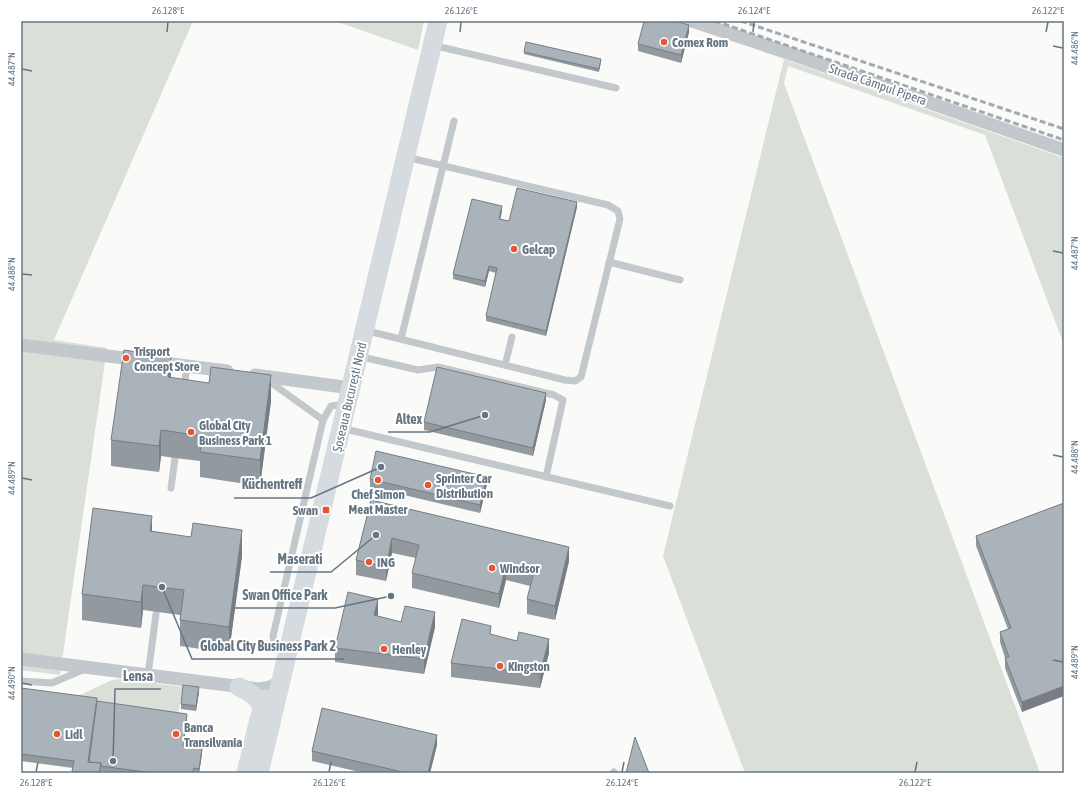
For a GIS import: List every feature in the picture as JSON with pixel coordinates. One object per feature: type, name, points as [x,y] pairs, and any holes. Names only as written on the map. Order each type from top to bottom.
[{"type":"main road","name":"Șoseaua București Nord","points":[[260,773],[268,738],[276,683],[287,657],[438,21]]},
{"type":"main road","points":[[246,773],[263,707],[276,683]]},
{"type":"main road","points":[[239,687],[254,695],[263,707],[268,726],[268,738]]},
{"type":"street","name":"Strada Câmpul Pipera","points":[[692,21],[797,56],[1064,150]]},
{"type":"street","points":[[21,345],[261,376],[349,395]]},
{"type":"street","points":[[21,659],[259,689],[276,683]]},
{"type":"lane","points":[[432,45],[616,88]]},
{"type":"lane","points":[[401,339],[454,121]]},
{"type":"lane","points":[[364,330],[565,380],[579,379],[581,377],[620,219],[618,211],[613,208],[405,156]]},
{"type":"lane","points":[[609,262],[680,280]]},
{"type":"lane","points":[[505,365],[512,337]]},
{"type":"lane","points":[[358,356],[418,370],[438,367],[554,394],[563,400],[546,476]]},
{"type":"lane","points":[[183,397],[187,366]]},
{"type":"lane","points":[[261,376],[322,420]]},
{"type":"lane","points":[[287,657],[274,644],[273,636],[322,420],[332,406],[349,395]]},
{"type":"lane","points":[[341,428],[670,506]]},
{"type":"lane","points":[[171,488],[175,458]]},
{"type":"lane","points":[[148,675],[156,614]]},
{"type":"lane","points":[[21,681],[52,684],[89,667]]},
{"type":"shaded area","points":[[21,21],[193,21],[54,340],[107,348],[60,675],[21,670]]},
{"type":"shaded area","points":[[335,21],[424,21],[418,50]]},
{"type":"shaded area","points":[[784,59],[1064,158],[1064,345],[985,135],[788,66],[784,83],[1040,773],[745,773],[663,556]]},
{"type":"shaded area","points":[[122,679],[183,687],[178,714],[76,697],[112,680]]},
{"type":"building","name":"Comex Rom","points":[[644,21],[675,21],[689,25],[681,55],[638,44]]},
{"type":"building","points":[[526,42],[601,59],[599,69],[524,52]]},
{"type":"building","name":"Gelcap","points":[[517,188],[577,202],[546,331],[486,316],[497,268],[489,266],[485,281],[453,274],[472,199],[502,206],[499,219],[509,221]]},
{"type":"building","name":"Global City Business Park 1","points":[[124,350],[171,357],[168,377],[209,383],[211,367],[271,375],[260,460],[200,452],[202,436],[161,430],[159,446],[111,440]]},
{"type":"building","points":[[437,367],[546,393],[533,448],[424,422]]},
{"type":"building","name":"Sprinter Car Distribution","points":[[376,451],[487,477],[480,505],[370,479]]},
{"type":"building","name":"Windsor","points":[[371,500],[569,547],[555,606],[527,599],[534,572],[506,565],[499,594],[412,573],[419,545],[392,538],[386,567],[356,560]]},
{"type":"building","points":[[1064,503],[1064,686],[1022,702],[1005,658],[1009,657],[1000,632],[1011,628],[976,536]]},
{"type":"building","points":[[93,508],[152,516],[150,531],[191,537],[193,523],[242,530],[229,627],[180,620],[184,590],[143,585],[141,602],[82,594]]},
{"type":"building","name":"Henley","points":[[348,592],[378,599],[374,615],[401,622],[405,606],[435,612],[424,659],[335,648]]},
{"type":"building","name":"Kingston","points":[[462,619],[491,626],[490,634],[517,641],[519,632],[549,639],[540,674],[451,663]]},
{"type":"building","points":[[183,685],[199,687],[196,706],[181,704]]},
{"type":"building","name":"Lidl","points":[[21,688],[97,698],[88,762],[101,763],[99,773],[72,771],[74,761],[21,754]]},
{"type":"building","points":[[97,701],[187,714],[183,746],[202,749],[199,769],[194,768],[192,773],[153,773],[101,766],[101,763],[89,762]]},
{"type":"building","points":[[322,708],[437,735],[428,773],[407,773],[312,751]]},
{"type":"building","points":[[635,737],[649,773],[626,773]]},
{"type":"railway","points":[[715,21],[1064,140]]},
{"type":"railway","points":[[741,21],[1064,129]]},
{"type":"place","name":"Comex Rom","points":[[664,42]]},
{"type":"place","name":"Gelcap","points":[[514,249]]},
{"type":"place","name":"Trisport Concept Store","points":[[126,358]]},
{"type":"place","name":"Altex","points":[[485,415]]},
{"type":"place","name":"Global City Business Park 1","points":[[191,432]]},
{"type":"place","name":"Küchentreff","points":[[381,467]]},
{"type":"place","name":"Chef Simon Meat Master","points":[[378,480]]},
{"type":"place","name":"Sprinter Car Distribution","points":[[428,485]]},
{"type":"place","name":"Swan","points":[[326,510]]},
{"type":"place","name":"Maserati","points":[[376,535]]},
{"type":"place","name":"ING","points":[[369,562]]},
{"type":"place","name":"Windsor","points":[[492,568]]},
{"type":"place","name":"Global City Business Park 2","points":[[162,587]]},
{"type":"place","name":"Swan Office Park","points":[[391,596]]},
{"type":"place","name":"Henley","points":[[384,649]]},
{"type":"place","name":"Kingston","points":[[500,666]]},
{"type":"place","name":"Lidl","points":[[57,734]]},
{"type":"place","name":"Banca Transilvania","points":[[176,734]]},
{"type":"place","name":"Lensa","points":[[113,761]]}]
